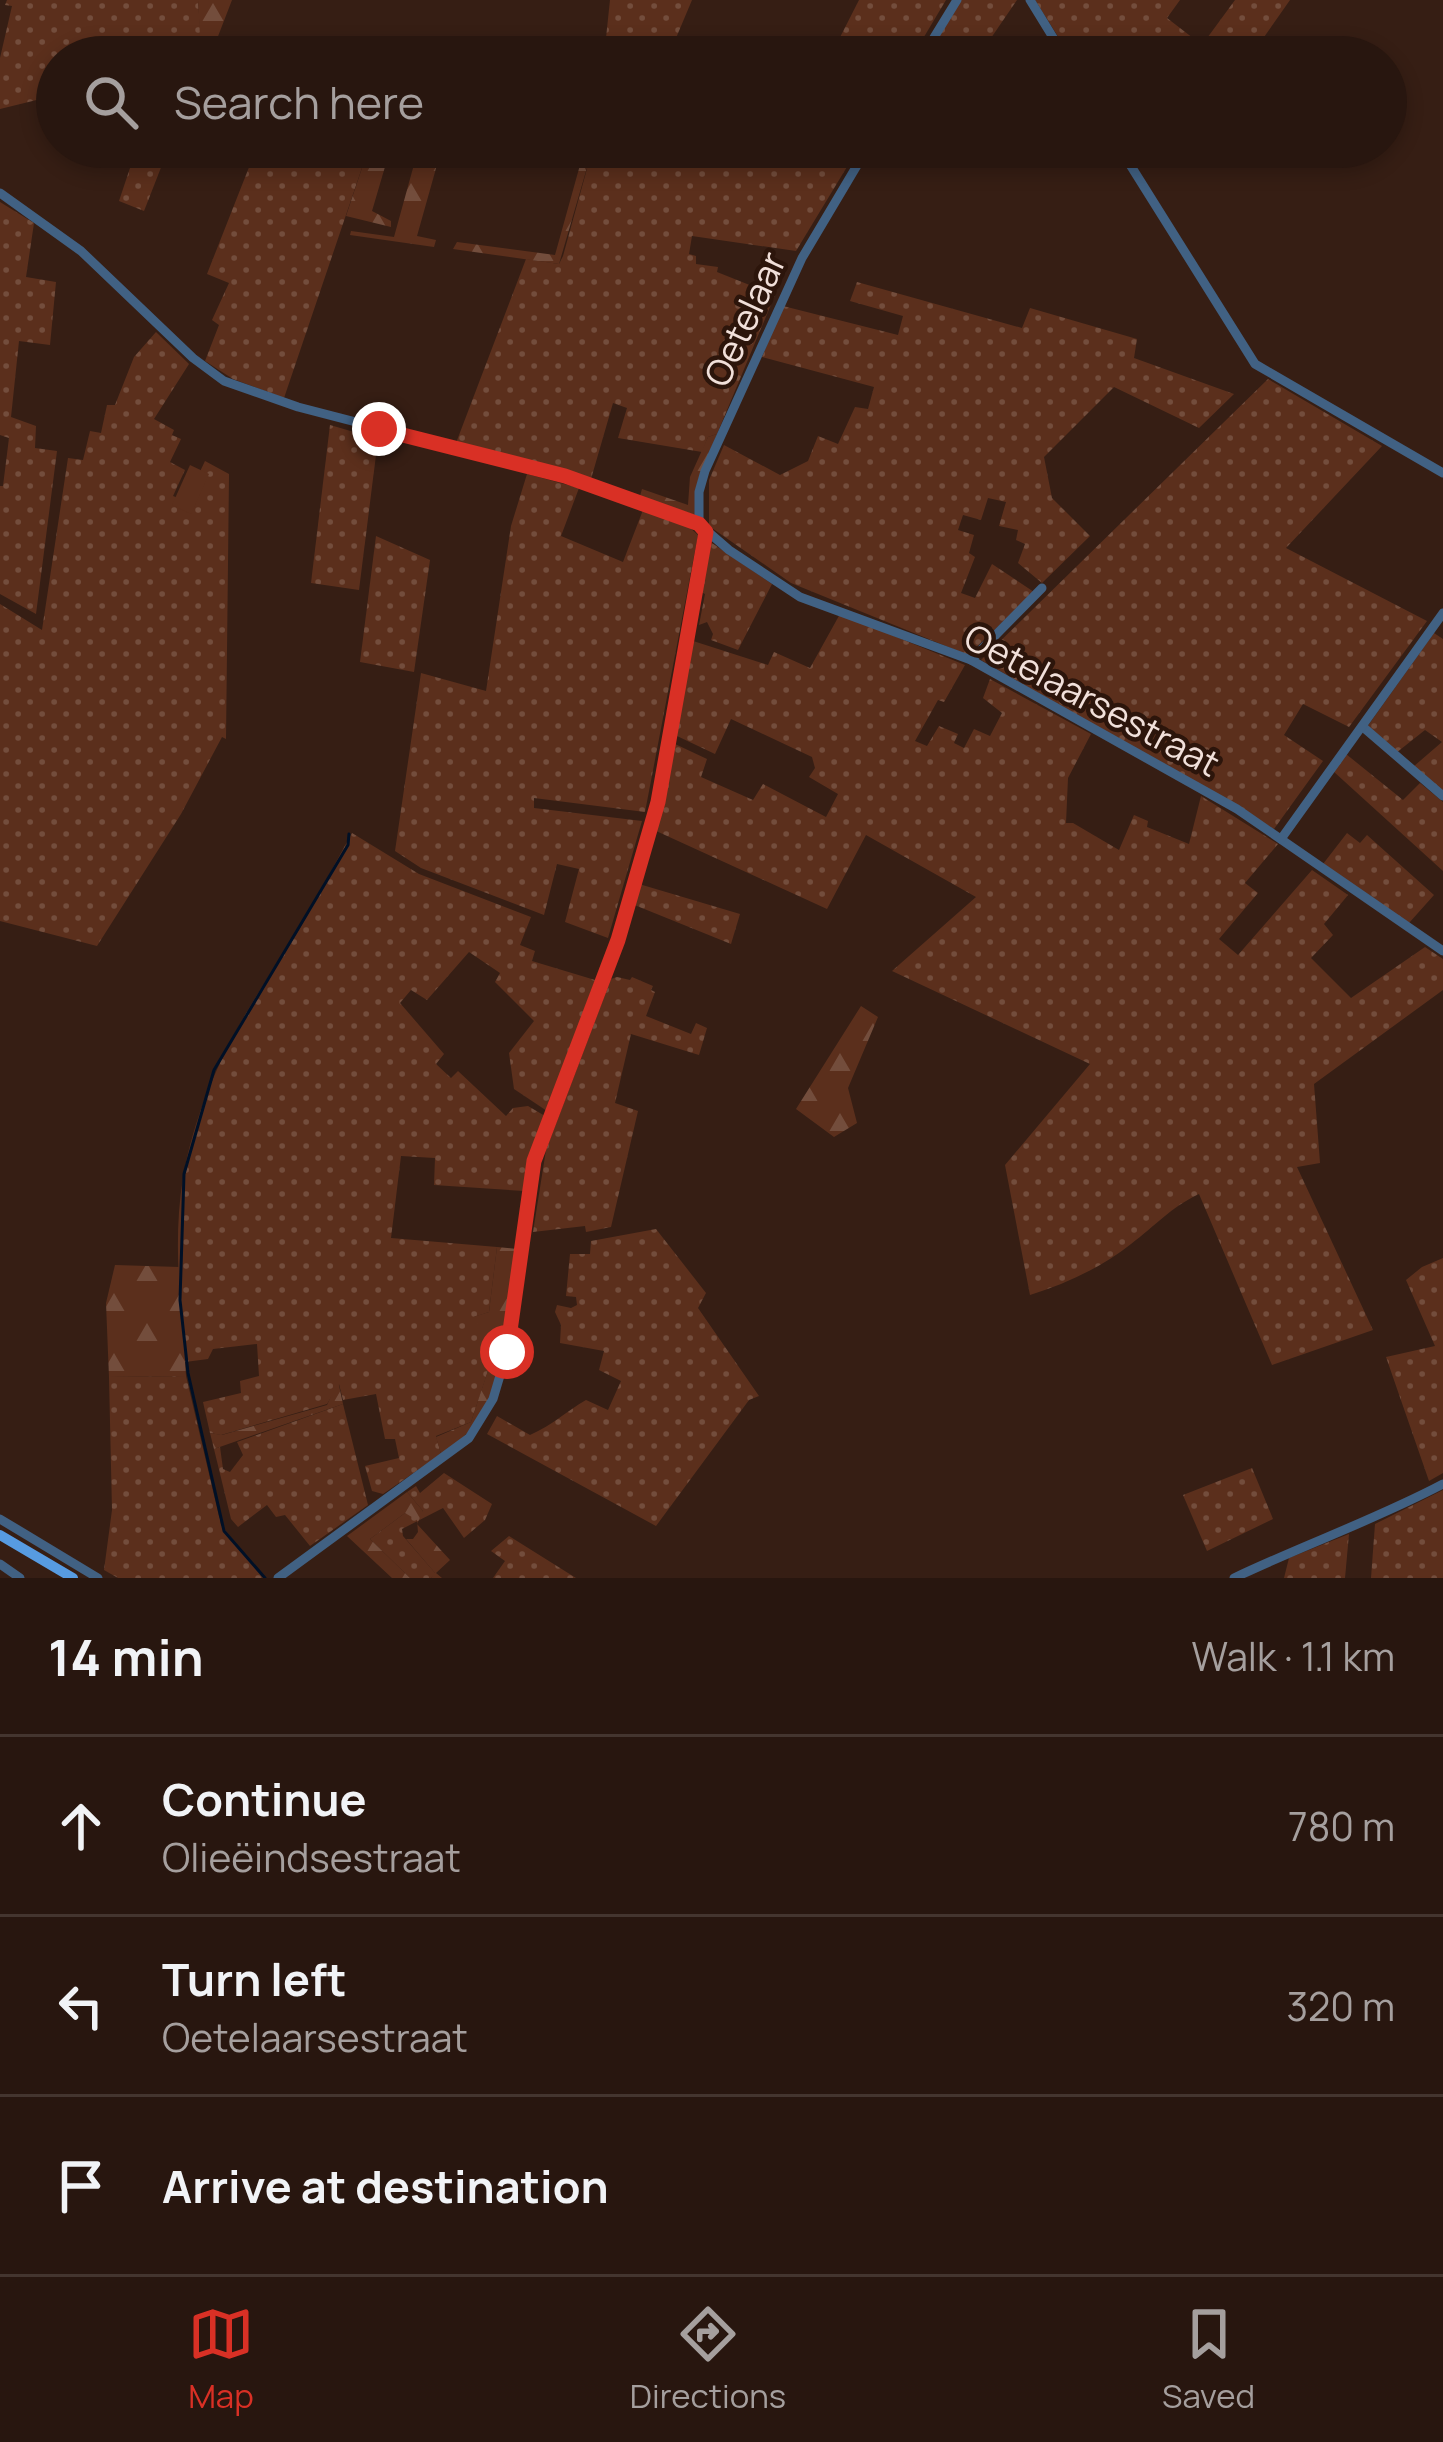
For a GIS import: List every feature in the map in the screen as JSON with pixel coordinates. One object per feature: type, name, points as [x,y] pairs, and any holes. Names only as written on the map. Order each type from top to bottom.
[{"type":"main road","points":[[0,1535],[73,1578]]},
{"type":"street","points":[[935,36],[957,0]]},
{"type":"street","points":[[1030,0],[1052,36]]},
{"type":"street","name":"Oetelaar","points":[[278,1578],[469,1438],[493,1399],[507,1352],[534,1161],[618,940],[658,802],[703,528],[699,492],[705,471],[802,258],[856,168]]},
{"type":"street","points":[[1132,168],[1256,364],[1443,473]]},
{"type":"street","name":"Oetelaarsestraat","points":[[0,194],[81,250],[193,358],[224,381],[298,407],[565,476],[703,528],[800,597],[971,660],[1237,809],[1443,951]]},
{"type":"street","points":[[971,660],[1042,588]]},
{"type":"street","points":[[1281,839],[1443,613]]},
{"type":"street","points":[[1363,727],[1443,796]]},
{"type":"street","points":[[1234,1578],[1292,1550],[1386,1515],[1443,1484]]},
{"type":"street","points":[[0,1519],[98,1578]]},
{"type":"street","points":[[0,1564],[20,1578]]},
{"type":"green space","points":[[7,0],[198,0],[201,36],[36,36],[36,100],[0,109],[0,58],[12,6],[5,5]]},
{"type":"green space","points":[[198,0],[232,0],[218,36],[200,36]]},
{"type":"green space","points":[[610,0],[692,0],[677,36],[606,36]]},
{"type":"green space","points":[[859,0],[946,0],[925,36],[841,36]]},
{"type":"green space","points":[[960,0],[1017,0],[992,36],[939,36]]},
{"type":"green space","points":[[1035,0],[1180,0],[1167,18],[1190,36],[1058,36]]},
{"type":"green space","points":[[1235,0],[1290,0],[1265,36],[1209,36]]},
{"type":"green space","points":[[130,168],[161,168],[144,211],[119,201]]},
{"type":"green space","points":[[249,168],[362,168],[284,398],[233,379],[205,361],[219,325],[212,320],[229,283],[207,274]]},
{"type":"green space","points":[[362,168],[385,168],[372,211],[391,221],[391,227],[346,216]]},
{"type":"green space","points":[[413,168],[436,168],[417,236],[436,240],[434,247],[350,235],[351,231],[394,237]]},
{"type":"green space","points":[[579,168],[587,168],[559,264],[453,249],[457,242],[555,255]]},
{"type":"green space","points":[[587,168],[846,168],[796,251],[692,236],[689,254],[696,256],[696,264],[718,267],[717,272],[775,295],[717,434],[708,437],[702,452],[618,438],[627,408],[613,403],[591,479],[456,443],[526,259],[559,264]]},
{"type":"green space","points":[[0,202],[34,223],[26,277],[56,282],[50,345],[19,341],[11,417],[36,426],[35,448],[57,451],[36,614],[0,594],[0,486],[9,438],[0,435]]},
{"type":"green space","points":[[857,282],[1022,328],[1030,308],[1137,339],[1134,358],[1234,394],[1199,428],[1114,387],[1044,457],[1052,498],[1090,536],[1042,583],[1018,563],[1025,544],[1016,540],[1018,530],[999,526],[1006,502],[988,498],[981,520],[963,515],[958,530],[974,535],[969,553],[975,557],[961,593],[975,598],[992,564],[1034,592],[968,655],[791,583],[709,526],[709,480],[724,445],[780,475],[808,461],[818,436],[838,444],[855,407],[868,409],[874,387],[762,357],[783,306],[898,335],[903,316],[850,301]]},
{"type":"green space","points":[[156,332],[189,364],[154,419],[181,439],[170,462],[185,470],[173,496],[186,501],[205,461],[229,474],[226,739],[222,737],[181,814],[97,946],[0,921],[0,604],[42,630],[68,458],[83,460],[90,431],[101,433],[107,405],[115,405],[134,357]]},
{"type":"green space","points":[[1268,379],[1382,446],[1286,548],[1427,621],[1349,727],[1303,704],[1284,735],[1323,761],[1274,829],[981,660]]},
{"type":"green space","points":[[330,425],[378,439],[359,590],[311,583]]},
{"type":"green space","points":[[717,434],[698,480],[695,515],[640,496],[642,489],[688,505],[690,477],[708,437]]},
{"type":"green space","points":[[190,465],[209,474],[191,514],[172,505]]},
{"type":"green space","points":[[527,474],[579,488],[561,536],[623,562],[643,510],[698,535],[645,812],[534,798],[534,808],[642,821],[608,938],[565,922],[579,869],[557,864],[544,915],[421,868],[395,851],[421,673],[486,691],[511,526]]},
{"type":"green space","points":[[376,536],[430,560],[414,672],[360,662]]},
{"type":"green space","points":[[709,541],[772,584],[738,650],[711,640],[707,622],[699,625],[705,594],[699,591]]},
{"type":"green space","points":[[840,614],[965,665],[915,741],[927,746],[939,726],[958,734],[954,743],[964,748],[974,729],[990,736],[1002,713],[983,698],[990,679],[1091,734],[1068,778],[1066,823],[1119,850],[1134,815],[1148,821],[1147,827],[1189,844],[1201,796],[1278,844],[1245,883],[1258,893],[1219,939],[1238,955],[1312,870],[1348,895],[1324,924],[1333,935],[1311,958],[1351,998],[1425,947],[1443,959],[1443,990],[1314,1084],[1320,1163],[1297,1167],[1373,1330],[1272,1365],[1199,1194],[1108,1260],[1030,1295],[1005,1165],[1090,1064],[892,971],[976,897],[866,835],[827,909],[654,830],[675,744],[707,759],[701,777],[753,800],[763,784],[826,817],[838,794],[809,777],[815,768],[812,757],[731,719],[715,754],[677,736],[690,640],[768,665],[774,652],[810,668]]},
{"type":"green space","points":[[1434,633],[1443,639],[1443,793],[1413,767],[1442,742],[1425,730],[1396,753],[1367,727]]},
{"type":"green space","points":[[1346,754],[1403,800],[1420,783],[1443,802],[1443,871],[1333,771]]},
{"type":"green space","points":[[352,833],[419,874],[531,917],[520,945],[535,951],[532,961],[595,980],[547,1111],[514,1089],[509,1053],[534,1021],[495,982],[500,973],[469,952],[427,1000],[411,990],[400,1003],[444,1054],[436,1064],[451,1078],[458,1071],[506,1116],[513,1108],[528,1106],[545,1116],[524,1191],[434,1185],[435,1158],[401,1156],[391,1238],[497,1247],[489,1312],[474,1317],[506,1346],[505,1355],[494,1353],[471,1422],[436,1436],[441,1454],[383,1494],[372,1491],[365,1466],[399,1458],[395,1439],[385,1439],[376,1394],[343,1400],[339,1384],[327,1404],[221,1435],[210,1433],[203,1402],[241,1393],[240,1381],[259,1376],[257,1344],[213,1349],[208,1359],[185,1362],[178,1270],[183,1178],[208,1092],[247,1012]]},
{"type":"green space","points":[[1347,833],[1360,843],[1367,835],[1434,895],[1409,923],[1323,864]]},
{"type":"green space","points":[[639,884],[740,914],[731,944],[632,904]]},
{"type":"green space","points":[[632,977],[653,986],[646,1016],[691,1034],[696,1023],[707,1028],[699,1055],[631,1034],[615,1103],[638,1111],[611,1227],[533,1232],[546,1150],[611,979]]},
{"type":"green space","points":[[861,1006],[878,1017],[848,1088],[857,1123],[834,1137],[796,1109]]},
{"type":"green space","points":[[656,1229],[706,1293],[698,1308],[759,1396],[749,1400],[656,1526],[487,1434],[497,1416],[530,1435],[586,1400],[608,1410],[621,1381],[599,1370],[604,1351],[560,1343],[557,1305],[577,1305],[576,1297],[566,1296],[570,1254],[590,1254],[591,1241]]},
{"type":"green space","points":[[497,1247],[517,1249],[506,1346],[492,1342],[473,1317],[489,1312]]},
{"type":"green space","points":[[1443,1258],[1443,1473],[1429,1481],[1386,1357],[1435,1346],[1406,1280]]},
{"type":"green space","points":[[115,1265],[179,1267],[186,1376],[109,1377],[106,1303]]},
{"type":"green space","points":[[494,1352],[505,1355],[491,1400],[467,1434],[441,1454],[436,1437],[471,1422]]},
{"type":"green space","points":[[186,1376],[221,1525],[264,1578],[118,1578],[104,1570],[112,1510],[109,1377]]},
{"type":"green space","points":[[338,1381],[343,1404],[214,1449],[210,1433],[222,1435],[327,1405]]},
{"type":"green space","points":[[343,1404],[368,1505],[310,1546],[285,1515],[276,1517],[267,1505],[238,1527],[231,1519],[214,1449],[220,1447],[223,1469],[230,1472],[243,1455],[237,1442]]},
{"type":"green space","points":[[1252,1468],[1273,1519],[1207,1551],[1183,1495]]},
{"type":"green space","points":[[444,1473],[492,1504],[485,1520],[464,1538],[443,1508],[402,1529],[436,1574],[410,1578],[370,1539],[405,1513],[417,1517],[423,1511],[407,1492],[416,1486],[420,1493]]},
{"type":"green space","points":[[1443,1490],[1443,1578],[1371,1578],[1375,1524]]},
{"type":"green space","points":[[407,1492],[423,1511],[417,1523],[405,1513],[370,1539],[410,1578],[392,1578],[347,1536]]},
{"type":"green space","points":[[417,1524],[450,1560],[436,1573],[442,1578],[431,1578],[435,1573],[406,1539],[413,1539]]},
{"type":"green space","points":[[1349,1534],[1345,1578],[1284,1578],[1289,1558]]},
{"type":"green space","points":[[509,1536],[576,1578],[493,1578],[505,1561],[491,1551]]},
{"type":"waterway","points":[[265,1578],[224,1531],[188,1373],[180,1300],[184,1174],[214,1070],[348,845],[349,834]]},
{"type":"route","points":[[379,429],[565,476],[699,524],[706,532],[658,802],[618,940],[534,1161],[507,1352]]}]
